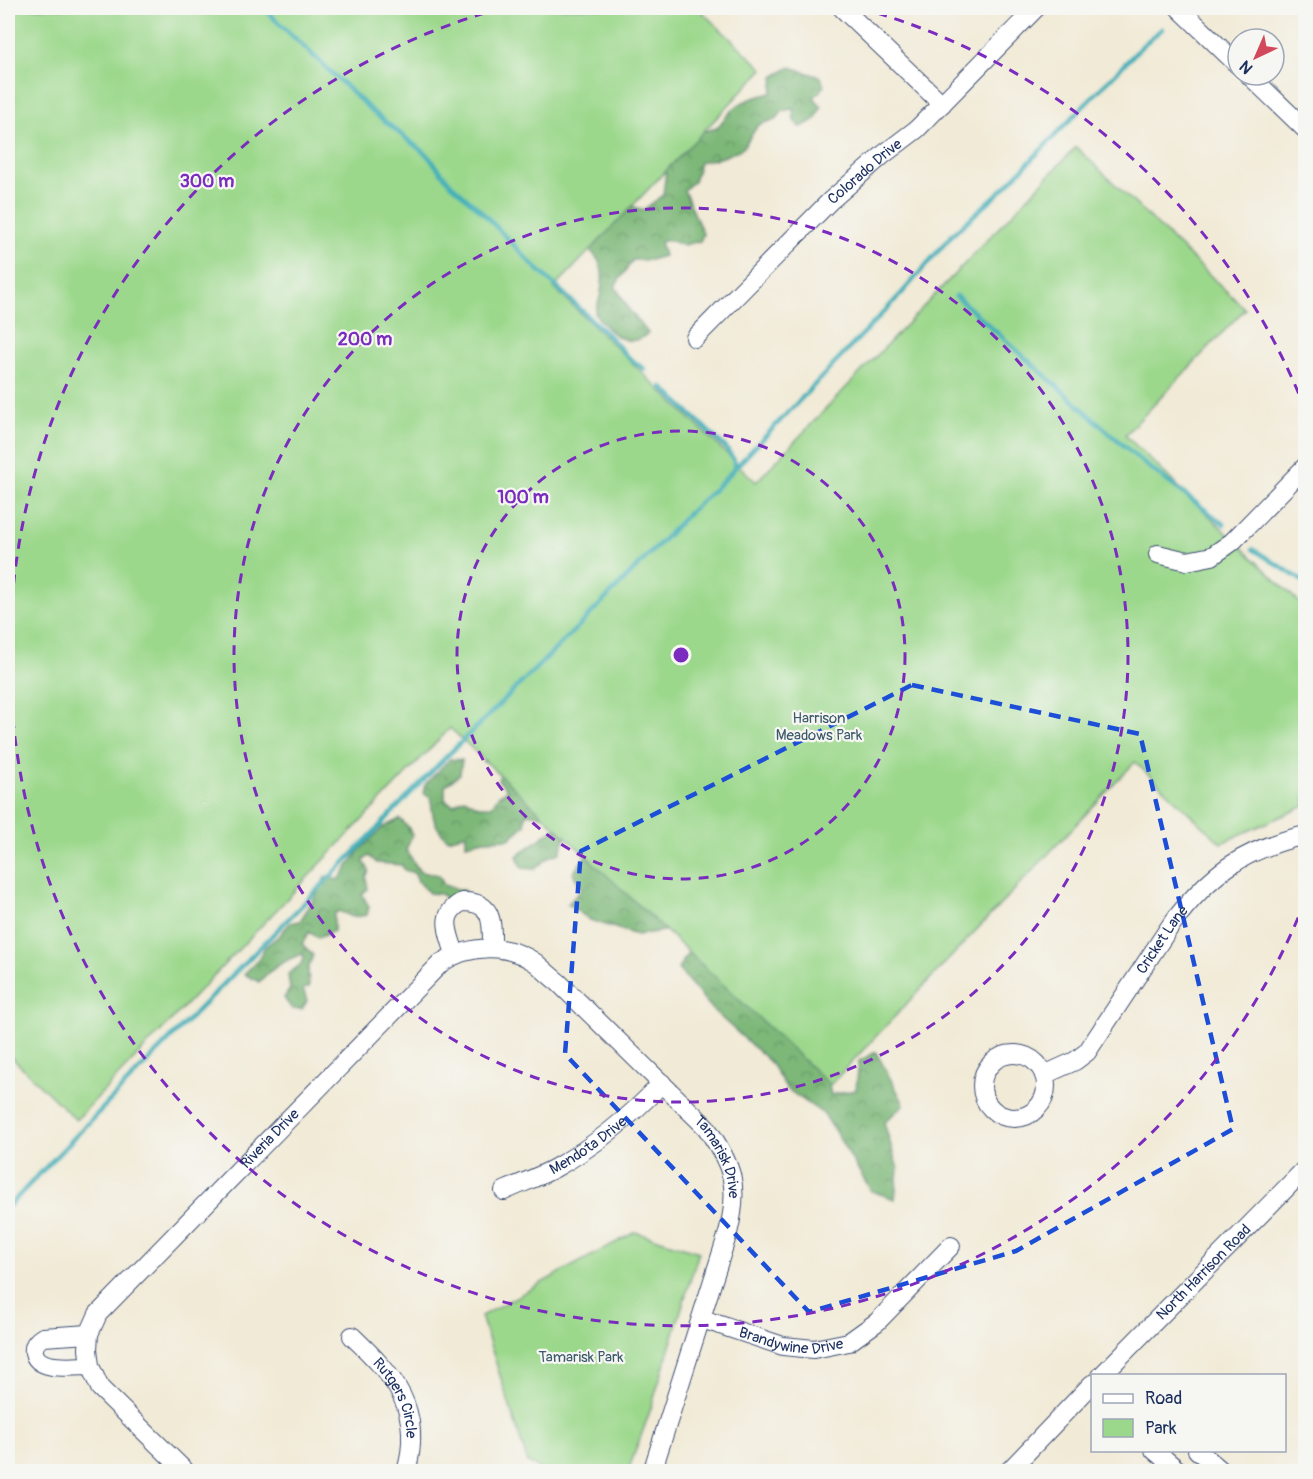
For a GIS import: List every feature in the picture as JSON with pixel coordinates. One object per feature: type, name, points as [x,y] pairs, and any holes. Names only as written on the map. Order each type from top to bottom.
[{"type":"street","points":[[842,8],[942,104]]},
{"type":"street","name":"Colorado Drive","points":[[695,338],[830,201],[884,154],[918,129],[1036,8]]},
{"type":"street","points":[[1179,8],[1226,53]]},
{"type":"street","points":[[1263,87],[1303,122]]},
{"type":"street","points":[[1158,554],[1187,561],[1212,556],[1232,542],[1305,466]]},
{"type":"street","name":"Cricket Lane","points":[[1044,1075],[1075,1061],[1087,1052],[1185,906],[1222,870],[1251,851],[1305,835]]},
{"type":"street","points":[[455,954],[447,922],[449,912],[462,902],[477,903],[486,909],[492,923],[484,948]]},
{"type":"street","name":"Riveria Drive","points":[[186,1472],[100,1388],[89,1350],[98,1314],[441,963],[455,954],[484,948]]},
{"type":"street","name":"Tamarisk Drive","points":[[484,948],[513,953],[534,962],[706,1127],[724,1154],[731,1174],[734,1212],[657,1470]]},
{"type":"street","name":"Mendota Drive","points":[[504,1191],[553,1169],[578,1154],[611,1130],[662,1083]]},
{"type":"street","name":"North Harrison Road","points":[[1106,1374],[1305,1168]]},
{"type":"street","name":"Brandywine Drive","points":[[702,1319],[783,1346],[814,1349],[849,1342],[877,1322],[951,1246]]},
{"type":"street","name":"Rutgers Circle","points":[[352,1336],[389,1373],[401,1392],[409,1416],[412,1440],[406,1472]]},
{"type":"street","name":"North Harrison Road","points":[[1008,1472],[1091,1389]]},
{"type":"street","points":[[1156,1452],[1180,1472]]},
{"type":"street","points":[[1199,1452],[1223,1472]]},
{"type":"highlighted area","points":[[912,685],[1140,734],[1233,1129],[1016,1251],[809,1312],[565,1054],[581,851]]},
{"type":"green space","name":"Harrison Meadows Park","points":[[8,8],[708,8],[703,13],[763,69],[554,288],[756,482],[1076,147],[1245,309],[1125,435],[1305,608],[1305,806],[1221,843],[1135,762],[830,1085],[450,728],[76,1120],[8,1054]]},
{"type":"green space","points":[[790,67],[821,77],[824,87],[814,97],[821,107],[816,119],[801,127],[794,121],[793,108],[782,112],[776,119],[758,125],[743,148],[723,157],[700,162],[694,181],[684,190],[703,234],[700,241],[683,245],[668,240],[660,242],[664,256],[650,260],[633,260],[615,286],[629,310],[648,333],[633,340],[618,337],[595,313],[603,280],[601,266],[596,257],[581,242],[622,203],[643,210],[663,195],[671,132],[693,134],[717,128],[740,104],[772,93],[774,77]]},
{"type":"green space","points":[[658,608],[669,614],[667,631],[646,641],[630,656],[617,651],[614,664],[598,672],[603,678],[598,688],[576,699],[570,717],[554,719],[551,749],[537,769],[522,781],[520,790],[532,793],[544,776],[561,767],[582,780],[596,801],[568,829],[560,853],[550,856],[535,869],[522,868],[517,856],[559,825],[553,817],[526,813],[525,825],[509,839],[484,840],[466,844],[466,834],[448,839],[443,835],[435,821],[431,798],[423,793],[425,785],[450,759],[462,760],[460,774],[445,786],[445,800],[453,805],[465,798],[478,806],[492,806],[498,796],[508,790],[498,780],[504,766],[500,760],[496,763],[483,762],[483,750],[489,745],[473,721],[477,713],[489,707],[501,718],[493,730],[499,739],[521,736],[534,728],[532,701],[540,688],[555,689],[555,678],[563,670],[588,667],[588,651],[594,644],[606,644],[614,615],[632,610],[648,615]]},
{"type":"green space","points":[[400,819],[412,835],[406,850],[420,872],[439,875],[444,885],[465,891],[460,899],[449,902],[441,894],[429,893],[414,873],[404,870],[402,865],[377,863],[369,856],[363,861],[369,870],[366,878],[368,889],[362,894],[369,907],[367,915],[353,917],[339,911],[334,914],[334,931],[318,938],[309,932],[302,944],[313,955],[308,969],[309,987],[303,989],[307,1001],[302,1009],[292,1009],[284,998],[290,989],[288,974],[300,965],[304,958],[302,954],[278,965],[259,982],[244,974],[257,961],[265,947],[290,923],[300,921],[325,877],[339,880],[358,852],[383,827]]},
{"type":"green space","points":[[598,839],[823,1060],[831,1095],[856,1090],[859,1061],[876,1052],[904,1104],[884,1123],[898,1169],[895,1199],[871,1191],[825,1115],[787,1089],[770,1062],[715,1012],[678,969],[695,941],[675,929],[637,935],[590,920],[568,904],[582,889],[573,873]]},
{"type":"green space","name":"Tamarisk Park","points":[[635,1232],[699,1252],[649,1414],[628,1471],[545,1471],[528,1463],[481,1316]]},
{"type":"waterway","points":[[263,8],[373,112],[427,155],[451,184],[480,210],[531,263],[609,336],[628,357],[644,369]]},
{"type":"waterway","points":[[734,469],[902,293],[952,235],[1004,188],[1144,44],[1162,29]]},
{"type":"waterway","points":[[956,296],[1142,462],[1224,524]]},
{"type":"waterway","points":[[8,1207],[434,769],[734,469],[734,460],[726,448],[662,387]]},
{"type":"waterway","points":[[1253,549],[1306,583]]}]
